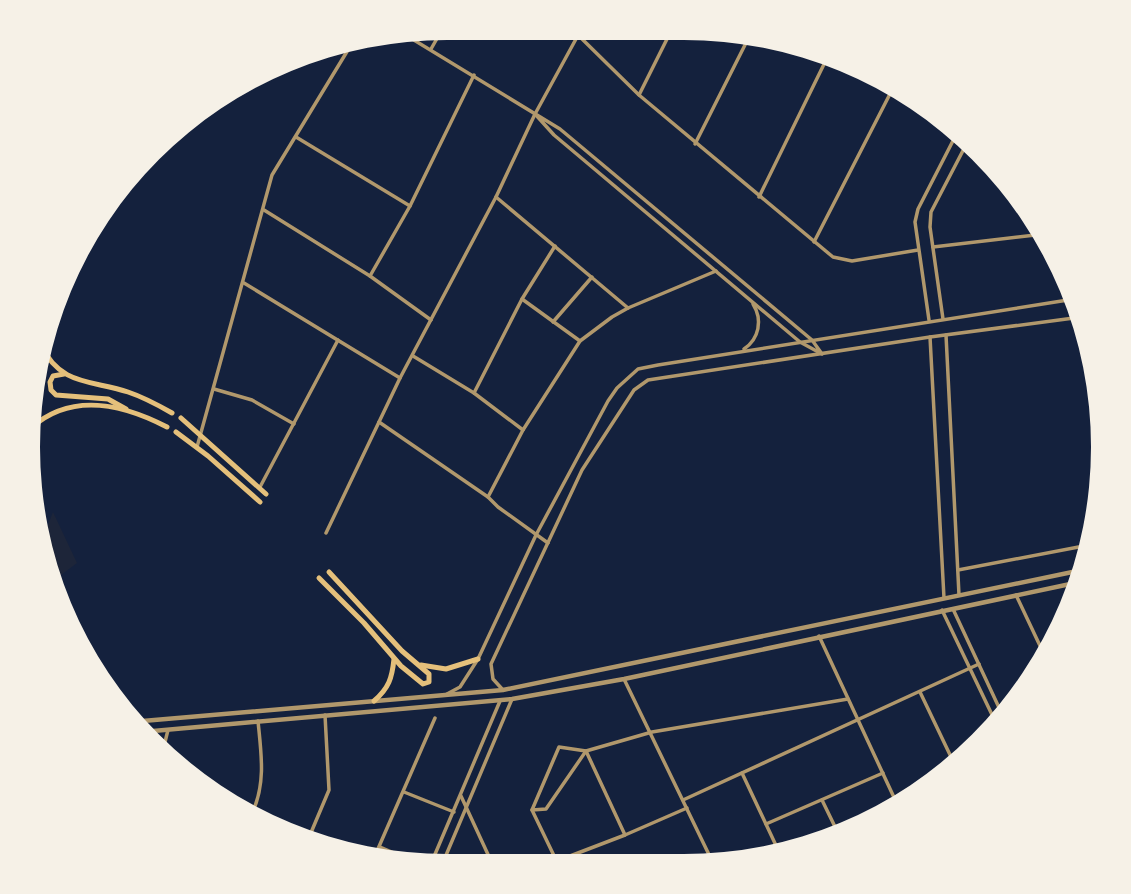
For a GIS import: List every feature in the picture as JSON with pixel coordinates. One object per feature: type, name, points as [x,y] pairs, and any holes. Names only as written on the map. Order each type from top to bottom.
[{"type":"main road","points":[[50,360],[67,375],[79,381],[131,393],[172,413]]},
{"type":"main road","points":[[67,375],[57,374],[51,379],[53,393],[61,396],[108,399],[167,427]]},
{"type":"main road","points":[[41,421],[60,409],[80,404],[136,413]]},
{"type":"main road","points":[[181,418],[266,494]]},
{"type":"main road","points":[[176,432],[260,502]]},
{"type":"main road","points":[[319,578],[411,676],[423,684],[427,683],[430,677],[420,665],[402,651],[329,572]]},
{"type":"main road","points":[[373,701],[392,680],[394,659]]},
{"type":"main road","points":[[420,665],[446,669],[478,659]]},
{"type":"street","points":[[431,49],[436,40]]},
{"type":"street","points":[[326,533],[400,378],[575,40]]},
{"type":"street","points":[[583,40],[639,95],[695,144],[833,257],[852,261],[918,250]]},
{"type":"street","points":[[639,95],[666,40]]},
{"type":"street","points":[[417,41],[560,129],[812,340],[822,354]]},
{"type":"street","points":[[695,144],[746,45]]},
{"type":"street","points":[[197,447],[272,175],[346,53]]},
{"type":"street","points":[[759,197],[824,65]]},
{"type":"street","points":[[370,276],[410,206],[474,75]]},
{"type":"street","points":[[814,242],[889,96]]},
{"type":"street","points":[[535,114],[554,135],[800,342],[822,354]]},
{"type":"street","points":[[296,137],[410,206]]},
{"type":"street","points":[[929,321],[928,298],[915,222],[918,209],[953,142]]},
{"type":"street","points":[[943,319],[930,227],[931,212],[963,151]]},
{"type":"street","points":[[496,197],[628,308]]},
{"type":"street","points":[[263,209],[370,276],[431,320]]},
{"type":"street","points":[[933,247],[1030,234]]},
{"type":"street","points":[[474,393],[522,299],[555,246]]},
{"type":"street","points":[[488,497],[523,430],[580,341],[628,308],[716,271]]},
{"type":"street","points":[[553,321],[592,276]]},
{"type":"street","points":[[243,283],[400,378]]},
{"type":"street","points":[[522,299],[580,341]]},
{"type":"street","points":[[738,351],[747,348],[754,340],[759,324],[757,312],[750,300]]},
{"type":"street","points":[[446,694],[460,687],[478,659],[536,534],[608,401],[638,369],[1063,301]]},
{"type":"street","points":[[503,690],[493,679],[491,664],[548,542],[582,470],[634,390],[648,380],[1070,319]]},
{"type":"street","points":[[946,335],[959,595]]},
{"type":"street","points":[[929,338],[944,598]]},
{"type":"street","points":[[260,487],[338,339]]},
{"type":"street","points":[[413,356],[474,393],[523,430]]},
{"type":"street","points":[[214,389],[252,400],[294,424]]},
{"type":"street","points":[[379,422],[548,542]]},
{"type":"street","points":[[958,570],[1078,547]]},
{"type":"street","points":[[146,721],[503,690],[1071,572]]},
{"type":"street","points":[[155,731],[512,698],[624,679],[1067,585]]},
{"type":"street","points":[[1016,595],[1039,644]]},
{"type":"street","points":[[952,608],[998,705]]},
{"type":"street","points":[[942,610],[991,713]]},
{"type":"street","points":[[819,636],[893,795]]},
{"type":"street","points":[[683,800],[979,664]]},
{"type":"street","points":[[624,679],[709,853]]},
{"type":"street","points":[[920,692],[950,755]]},
{"type":"street","points":[[447,854],[512,698]]},
{"type":"street","points":[[435,854],[501,699]]},
{"type":"street","points":[[553,854],[532,810],[559,747],[586,751],[652,732],[848,699]]},
{"type":"street","points":[[312,831],[329,790],[325,715]]},
{"type":"street","points":[[383,848],[380,847],[435,718]]},
{"type":"street","points":[[255,805],[260,794],[262,767],[258,720]]},
{"type":"street","points":[[165,741],[168,730]]},
{"type":"street","points":[[532,810],[546,809],[586,751]]},
{"type":"street","points":[[586,751],[625,835]]},
{"type":"street","points":[[741,773],[775,843]]},
{"type":"street","points":[[766,824],[883,773]]},
{"type":"street","points":[[404,792],[454,812]]},
{"type":"street","points":[[461,796],[488,854]]},
{"type":"street","points":[[822,800],[834,825]]},
{"type":"street","points":[[577,854],[687,807]]},
{"type":"shaded area","points":[[53,512],[77,563],[61,575],[54,552],[48,525]]}]
